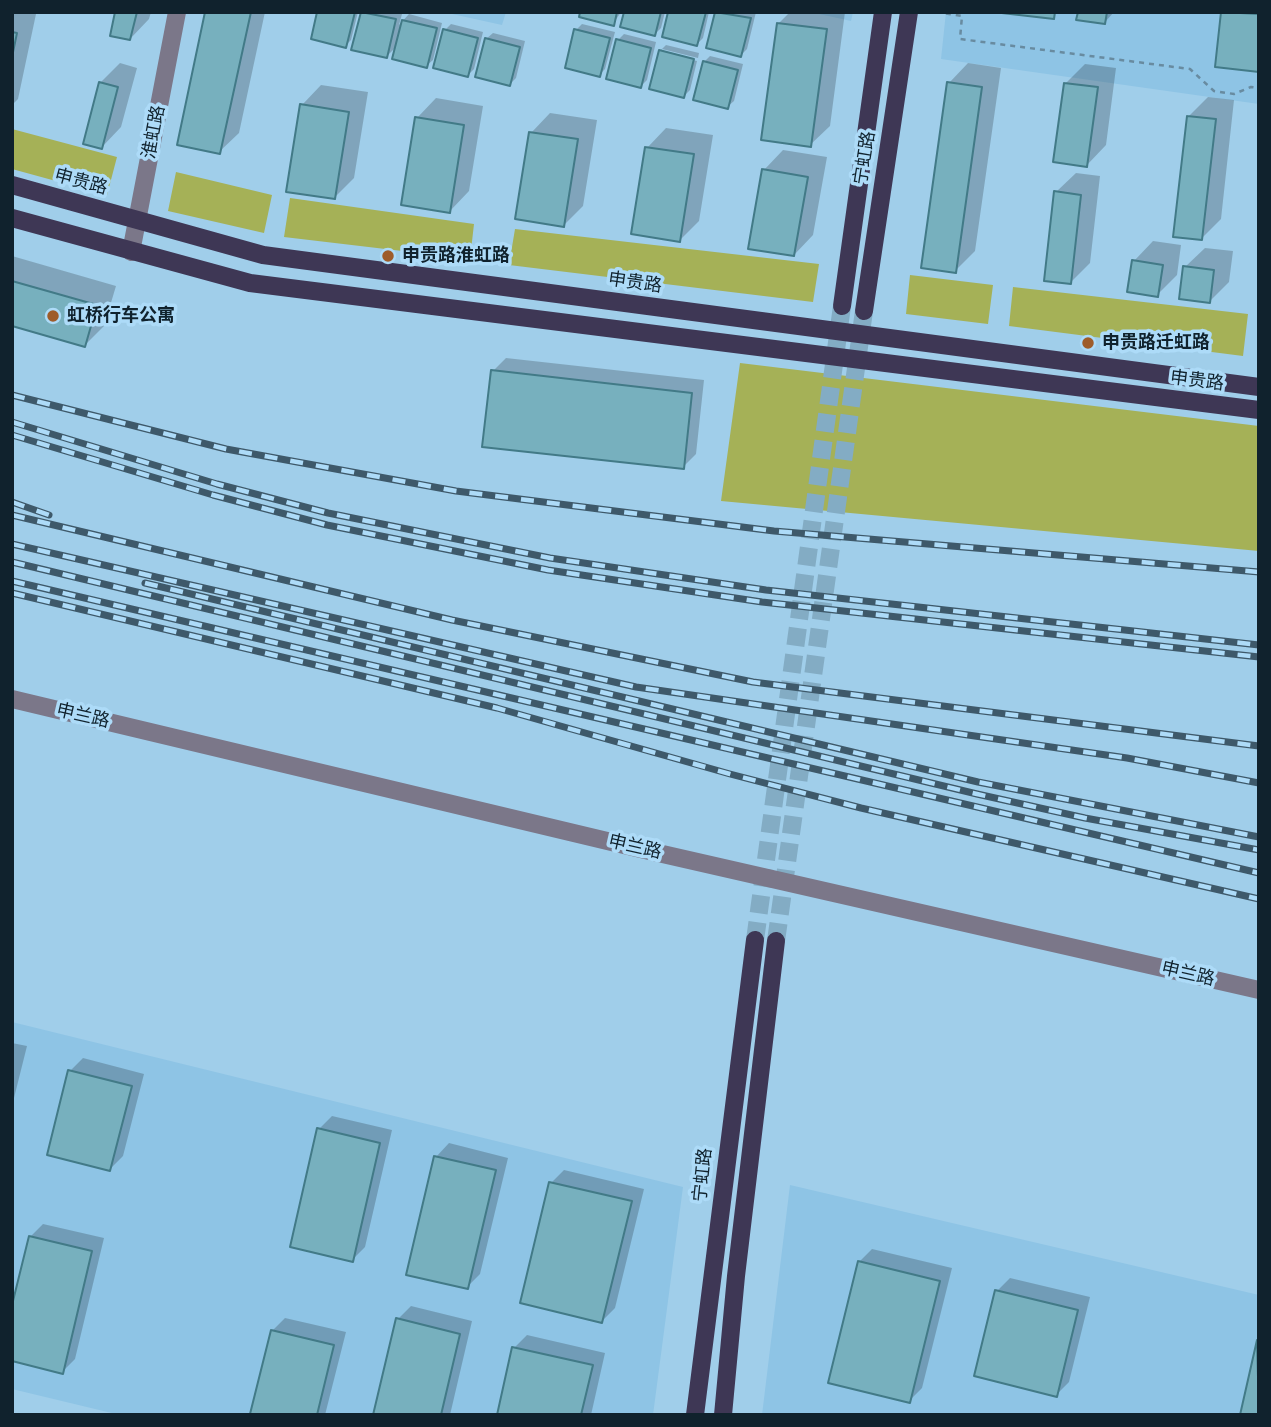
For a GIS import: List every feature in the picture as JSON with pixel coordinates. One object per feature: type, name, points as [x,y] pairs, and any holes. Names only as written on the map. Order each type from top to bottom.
[{"type":"main road","name":"宁虹路","points":[[842,306],[883,12]]},
{"type":"main road","name":"宁虹路","points":[[864,311],[909,12]]},
{"type":"main road","name":"申贵路","points":[[12,185],[137,218],[263,256],[1259,387]]},
{"type":"main road","name":"申贵路","points":[[12,218],[250,284],[1259,410]]},
{"type":"main road","name":"宁虹路","points":[[695,1415],[755,940]]},
{"type":"main road","points":[[723,1415],[736,1276],[776,941]]},
{"type":"street","name":"淮虹路","points":[[131,252],[177,12]]},
{"type":"street","name":"申兰路","points":[[12,699],[645,850],[1259,990]]},
{"type":"path","points":[[936,12],[962,16],[960,39],[1191,69],[1214,91],[1234,94],[1251,87],[1259,88]]},
{"type":"shaded area","points":[[443,12],[506,12],[502,25]]},
{"type":"shaded area","points":[[810,12],[853,12],[851,21]]},
{"type":"shaded area","points":[[946,12],[1259,12],[1259,104],[941,59]]},
{"type":"shaded area","points":[[12,1022],[683,1187],[653,1415],[120,1415],[12,1389]]},
{"type":"shaded area","points":[[790,1185],[1259,1295],[1259,1415],[762,1415]]},
{"type":"green space","points":[[12,129],[117,157],[107,195],[12,169]]},
{"type":"green space","points":[[176,172],[272,195],[264,233],[168,211]]},
{"type":"green space","points":[[290,198],[474,224],[470,259],[284,237]]},
{"type":"green space","points":[[515,229],[819,264],[813,302],[509,265]]},
{"type":"green space","points":[[910,275],[993,285],[988,324],[906,314]]},
{"type":"green space","points":[[1013,287],[1248,314],[1243,356],[1009,326]]},
{"type":"green space","points":[[740,363],[1259,426],[1259,551],[721,501]]},
{"type":"building","points":[[115,12],[137,12],[130,40],[110,36]]},
{"type":"building","points":[[205,12],[251,12],[220,154],[177,145]]},
{"type":"building","points":[[317,12],[355,12],[346,48],[311,39]]},
{"type":"building","points":[[361,12],[396,19],[387,58],[351,50]]},
{"type":"building","points":[[580,12],[617,12],[614,26],[579,17]]},
{"type":"building","points":[[624,12],[661,12],[655,36],[620,27]]},
{"type":"building","points":[[668,12],[706,12],[697,46],[662,37]]},
{"type":"building","points":[[715,12],[751,18],[741,57],[706,48]]},
{"type":"building","points":[[993,12],[1055,12],[1054,19]]},
{"type":"building","points":[[1078,12],[1107,12],[1105,24],[1076,20]]},
{"type":"building","points":[[1221,12],[1259,14],[1259,72],[1215,67]]},
{"type":"building","points":[[402,20],[437,28],[427,68],[392,59]]},
{"type":"building","points":[[777,23],[827,29],[811,147],[761,140]]},
{"type":"building","points":[[443,29],[478,38],[468,77],[433,68]]},
{"type":"building","points":[[574,29],[610,38],[600,77],[565,68]]},
{"type":"building","points":[[12,32],[17,33],[12,57]]},
{"type":"building","points":[[485,38],[520,47],[510,86],[475,77]]},
{"type":"building","points":[[616,39],[651,48],[641,88],[606,79]]},
{"type":"building","points":[[659,50],[694,59],[684,98],[649,89]]},
{"type":"building","points":[[703,61],[738,70],[728,109],[693,100]]},
{"type":"building","points":[[99,82],[118,87],[102,149],[83,144]]},
{"type":"building","points":[[947,82],[982,87],[956,273],[921,268]]},
{"type":"building","points":[[1064,83],[1098,87],[1087,167],[1053,162]]},
{"type":"building","points":[[300,104],[349,112],[335,199],[286,192]]},
{"type":"building","points":[[1187,116],[1216,119],[1202,240],[1173,237]]},
{"type":"building","points":[[415,117],[464,125],[450,213],[401,205]]},
{"type":"building","points":[[529,132],[578,139],[564,227],[515,219]]},
{"type":"building","points":[[645,147],[694,154],[680,242],[631,234]]},
{"type":"building","points":[[762,169],[808,177],[794,256],[748,249]]},
{"type":"building","points":[[1054,191],[1081,195],[1071,284],[1044,281]]},
{"type":"building","points":[[1132,260],[1163,265],[1158,297],[1127,292]]},
{"type":"building","points":[[1183,266],[1214,270],[1210,303],[1179,299]]},
{"type":"building","name":"虹桥行车公寓","points":[[12,281],[97,305],[85,347],[12,326]]},
{"type":"building","points":[[491,370],[692,393],[684,469],[482,447]]},
{"type":"building","points":[[68,1070],[132,1086],[110,1171],[47,1155]]},
{"type":"building","points":[[317,1128],[380,1143],[353,1262],[290,1247]]},
{"type":"building","points":[[434,1156],[496,1170],[468,1289],[406,1275]]},
{"type":"building","points":[[549,1182],[632,1201],[602,1323],[520,1303]]},
{"type":"building","points":[[29,1236],[92,1251],[63,1374],[12,1361],[12,1305]]},
{"type":"building","points":[[858,1261],[940,1281],[910,1403],[828,1383]]},
{"type":"building","points":[[995,1290],[1078,1310],[1057,1397],[974,1376]]},
{"type":"building","points":[[396,1318],[460,1334],[441,1415],[373,1415]]},
{"type":"building","points":[[271,1330],[334,1345],[317,1415],[250,1414]]},
{"type":"building","points":[[1257,1340],[1259,1415],[1240,1415]]},
{"type":"building","points":[[512,1347],[593,1365],[581,1415],[497,1415]]},
{"type":"tunnel","points":[[755,940],[842,306]]},
{"type":"tunnel","points":[[776,941],[864,311]]},
{"type":"railway","points":[[12,395],[226,449],[456,491],[774,531],[1259,572]]},
{"type":"railway","points":[[12,422],[217,484],[328,513],[550,558],[766,590],[1259,645]]},
{"type":"railway","points":[[12,435],[213,495],[327,525],[548,570],[762,602],[1259,657]]},
{"type":"railway","points":[[12,502],[49,515]]},
{"type":"railway","points":[[12,515],[452,620],[753,682],[1259,746]]},
{"type":"railway","points":[[12,544],[636,687],[1127,758],[1259,783]]},
{"type":"railway","points":[[12,562],[977,794],[1085,818],[1259,850]]},
{"type":"railway","points":[[12,581],[1259,873]]},
{"type":"railway","points":[[145,583],[978,782],[1259,837]]},
{"type":"railway","points":[[12,593],[497,708],[861,808],[1259,899]]},
{"type":"place","name":"申贵路淮虹路","points":[[388,256]]},
{"type":"place","name":"虹桥行车公寓","points":[[53,316]]},
{"type":"place","name":"申贵路迁虹路","points":[[1088,343]]}]
